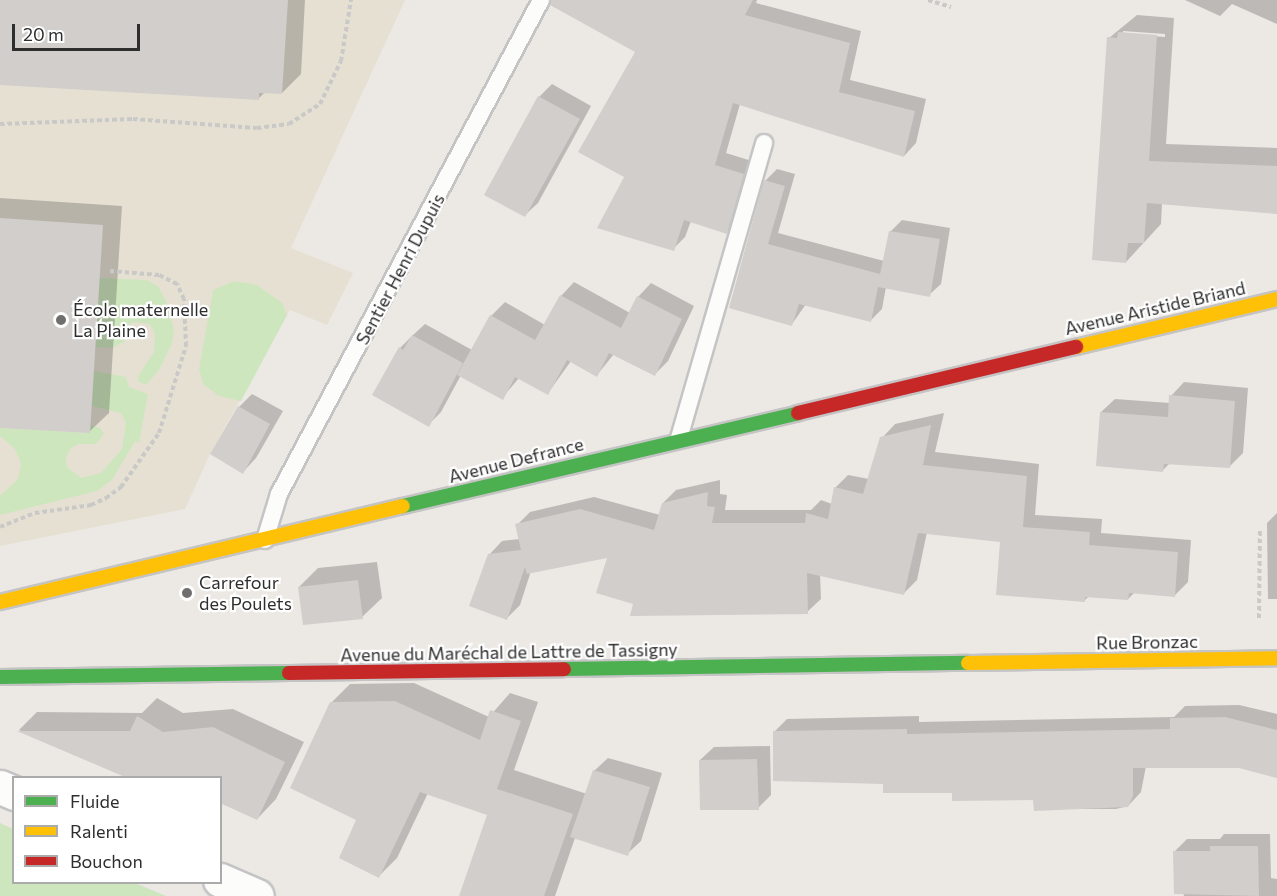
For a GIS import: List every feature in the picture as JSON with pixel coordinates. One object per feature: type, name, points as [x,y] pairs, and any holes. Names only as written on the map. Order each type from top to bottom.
[{"type":"street","name":"Avenue Aristide Briand","points":[[1041,353],[1277,299]]},
{"type":"street","name":"Avenue Defrance","points":[[0,602],[1041,353]]},
{"type":"street","name":"Rue Bronzac","points":[[1018,662],[1277,658]]},
{"type":"street","name":"Avenue du Maréchal de Lattre de Tassigny","points":[[0,677],[1018,662]]},
{"type":"street","points":[[222,881],[257,896]]},
{"type":"lane","name":"Sentier Henri Dupuis","points":[[265,540],[279,494],[542,0]]},
{"type":"lane","points":[[679,438],[764,143]]},
{"type":"path","points":[[0,124],[87,119],[257,128],[289,124],[320,104],[341,61],[351,0]]},
{"type":"path","points":[[928,0],[951,7]]},
{"type":"path","points":[[0,527],[34,513],[92,505],[105,498],[121,486],[159,433],[186,346],[184,299],[177,284],[159,275],[110,271]]},
{"type":"path","points":[[1260,528],[1261,618]]},
{"type":"shaded area","points":[[0,0],[405,0],[291,248],[353,273],[327,325],[290,310],[210,454],[185,509],[0,546]]},
{"type":"green space","points":[[99,278],[147,280],[158,286],[166,301],[174,329],[172,343],[159,370],[146,385],[139,382],[138,376],[154,352],[155,334],[150,324],[133,322],[127,327],[124,342],[112,348],[95,347]]},
{"type":"green space","points":[[234,281],[257,285],[282,303],[287,315],[241,401],[219,396],[203,384],[199,369],[213,290]]},
{"type":"green space","points":[[94,371],[126,377],[129,387],[148,394],[139,443],[135,441],[112,480],[97,491],[0,515],[0,496],[18,479],[21,464],[15,449],[0,436],[0,428],[90,433],[91,425],[100,428],[104,434],[96,444],[79,444],[71,448],[66,458],[67,467],[81,478],[101,473],[122,449],[126,423],[121,413],[92,406]]},
{"type":"green space","points":[[0,823],[12,829],[12,884],[137,884],[166,896],[0,896]]},
{"type":"building","points":[[0,0],[288,0],[282,94],[259,93],[259,100],[0,85]]},
{"type":"building","points":[[551,0],[753,0],[745,15],[850,43],[839,92],[915,111],[904,157],[733,103],[715,165],[744,174],[727,234],[684,220],[674,251],[597,228],[624,177],[578,152],[635,52],[550,5]]},
{"type":"building","points":[[1118,32],[1157,35],[1149,161],[1277,166],[1277,214],[1147,203],[1144,243],[1128,243],[1126,263],[1092,260],[1107,37],[1117,38]]},
{"type":"building","points":[[538,96],[580,119],[525,217],[484,195]]},
{"type":"building","points":[[764,180],[785,186],[768,244],[880,274],[889,231],[940,239],[930,297],[878,287],[871,322],[799,304],[792,326],[729,308]]},
{"type":"building","name":"École maternelle La Plaine","points":[[0,218],[103,225],[90,433],[0,428]]},
{"type":"building","points":[[560,295],[621,328],[637,296],[682,319],[655,376],[609,353],[597,377],[567,360],[548,395],[515,377],[503,400],[457,375],[490,315],[535,340]]},
{"type":"building","points":[[412,335],[463,363],[429,427],[372,395],[399,347],[403,350]]},
{"type":"building","points":[[1169,395],[1235,401],[1230,468],[1164,464],[1163,472],[1096,466],[1100,412],[1168,417]]},
{"type":"building","points":[[238,406],[270,424],[243,474],[210,454]]},
{"type":"building","points":[[931,425],[923,465],[1027,476],[1023,527],[1090,532],[1089,545],[1178,552],[1175,597],[1129,593],[1128,600],[1085,597],[1085,602],[996,595],[1000,542],[918,533],[904,595],[807,573],[808,614],[630,616],[633,604],[596,593],[607,558],[527,574],[525,567],[507,620],[469,606],[488,554],[521,550],[515,524],[580,509],[654,530],[662,503],[708,492],[707,506],[715,507],[712,523],[805,523],[806,513],[828,519],[834,487],[863,494],[880,437]]},
{"type":"building","points":[[358,580],[363,619],[303,625],[298,587]]},
{"type":"building","points":[[395,701],[480,740],[490,710],[521,721],[497,789],[573,814],[544,896],[459,896],[487,815],[420,792],[379,878],[339,858],[356,820],[290,788],[330,702]]},
{"type":"building","points":[[137,716],[163,732],[213,727],[285,762],[257,820],[222,804],[222,776],[123,776],[17,731],[130,731]]},
{"type":"building","points":[[1225,717],[1277,730],[1277,778],[1239,768],[1133,768],[1133,796],[1128,807],[1034,811],[1033,800],[952,801],[952,793],[883,793],[883,784],[773,781],[773,731],[907,729],[907,734],[1170,729],[1170,718]]},
{"type":"building","points":[[757,759],[759,810],[700,810],[699,760]]},
{"type":"building","points":[[593,770],[650,787],[628,856],[570,837]]},
{"type":"building","points":[[1210,846],[1258,846],[1259,896],[1174,894],[1173,851],[1210,851]]},
{"type":"traffic: fast","points":[[403,506],[798,413]]},
{"type":"traffic: fast","points":[[564,669],[968,663]]},
{"type":"traffic: fast","points":[[0,677],[289,673]]},
{"type":"traffic: slow","points":[[1076,347],[1277,299]]},
{"type":"traffic: slow","points":[[0,602],[403,506]]},
{"type":"traffic: slow","points":[[968,663],[1277,658]]},
{"type":"traffic: jam","points":[[798,413],[1076,347]]},
{"type":"traffic: jam","points":[[289,673],[564,669]]},
{"type":"place","name":"École maternelle La Plaine","points":[[61,320]]},
{"type":"place","name":"Carrefour des Poulets","points":[[187,593]]}]
